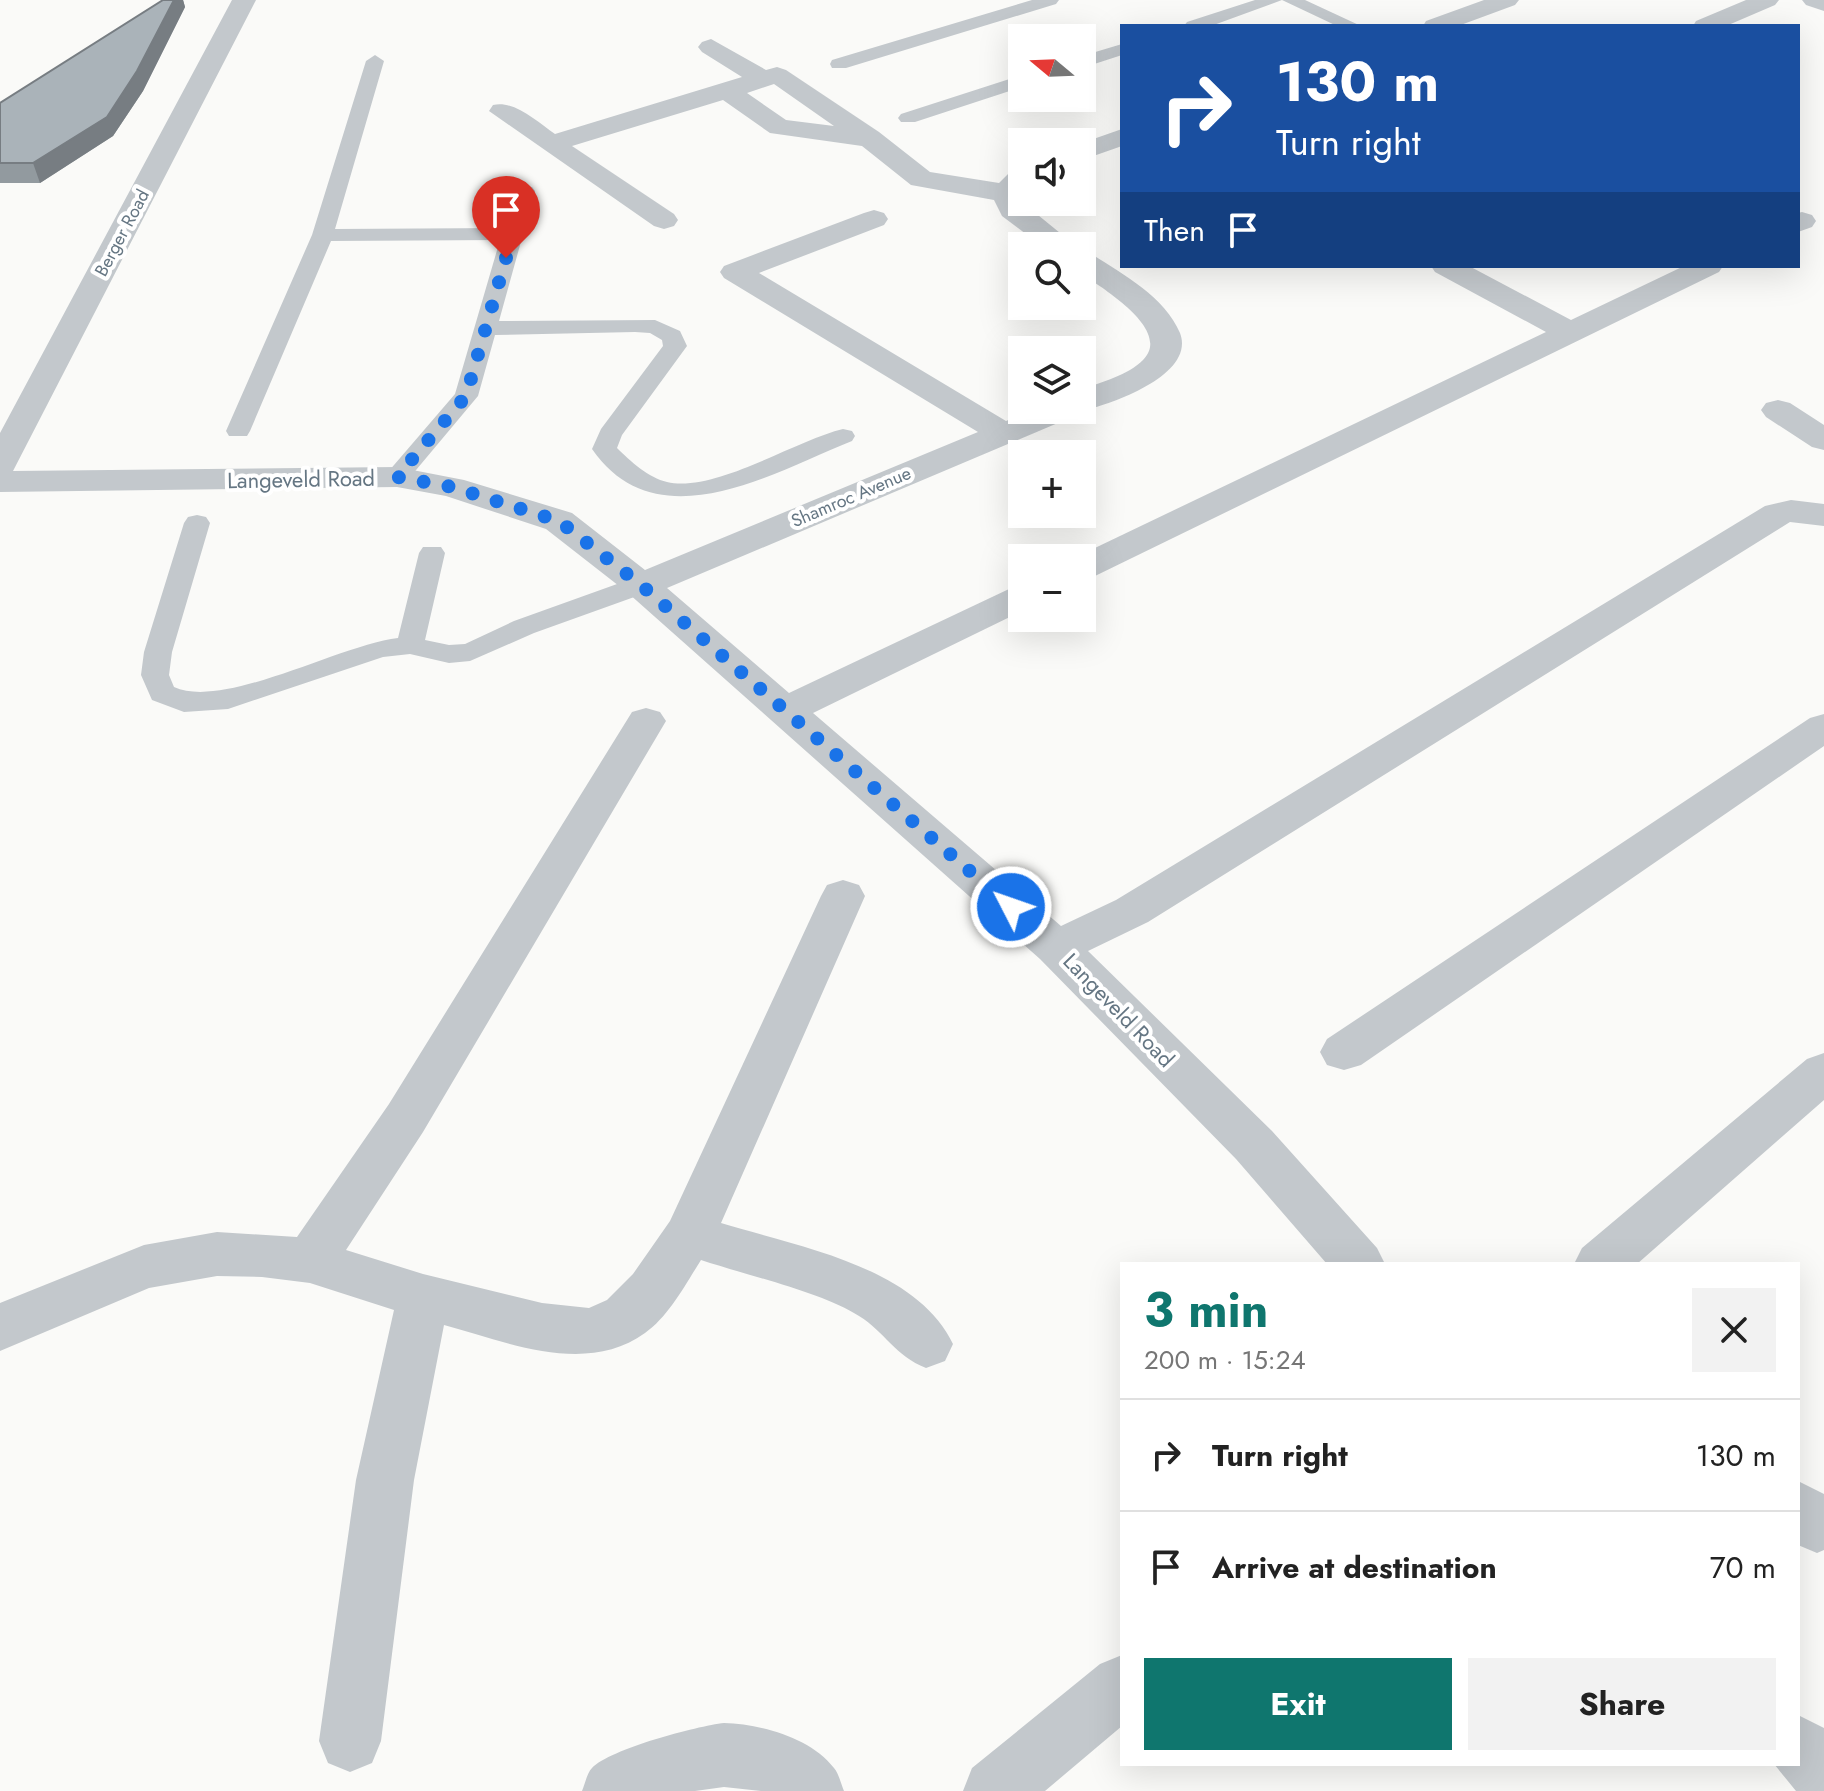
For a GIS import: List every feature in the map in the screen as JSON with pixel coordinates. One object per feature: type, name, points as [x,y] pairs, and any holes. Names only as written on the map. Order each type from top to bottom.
[{"type":"street","name":"Berger Road","points":[[0,465],[244,0]]},
{"type":"street","points":[[1441,24],[1507,0]]},
{"type":"street","points":[[1710,24],[1767,0]]},
{"type":"street","points":[[1814,0],[1824,4]]},
{"type":"street","points":[[711,47],[770,77],[869,138],[921,179],[1008,185]]},
{"type":"street","points":[[551,144],[770,77]]},
{"type":"street","points":[[726,90],[779,127],[869,138]]},
{"type":"street","points":[[502,111],[664,220]]},
{"type":"street","points":[[1096,147],[1120,138]]},
{"type":"street","points":[[1020,216],[1042,232]]},
{"type":"street","points":[[874,219],[735,272],[1004,434]]},
{"type":"street","points":[[1450,268],[1570,332]]},
{"type":"street","points":[[1096,561],[1704,268]]},
{"type":"street","points":[[1096,271],[1139,302],[1158,321],[1169,338],[1167,353],[1155,367],[1096,395]]},
{"type":"street","points":[[1778,410],[1824,440]]},
{"type":"street","name":"Shamroc Avenue","points":[[641,585],[1027,424]]},
{"type":"street","name":"Langeveld Road","points":[[0,482],[397,477],[452,487],[559,521],[641,585],[1056,947],[1254,1145],[1357,1262]]},
{"type":"street","points":[[1056,947],[1132,911],[1778,514],[1791,511],[1824,515]]},
{"type":"street","points":[[786,710],[1008,604]]},
{"type":"street","points":[[310,1261],[406,1118],[646,721]]},
{"type":"street","points":[[1344,1052],[1824,727]]},
{"type":"street","points":[[0,1327],[144,1267],[217,1254],[310,1261],[423,1297],[542,1327],[591,1332],[626,1317],[652,1290],[690,1235],[843,896]]},
{"type":"street","points":[[1602,1262],[1824,1072]]},
{"type":"street","points":[[690,1235],[845,1284],[879,1300],[926,1344]]},
{"type":"street","points":[[350,1741],[385,1480],[423,1297]]},
{"type":"street","points":[[995,1791],[1120,1688]]},
{"type":"street","points":[[1800,1749],[1824,1774]]},
{"type":"street","points":[[614,1791],[627,1781],[702,1755],[753,1757],[793,1771],[812,1791]]},
{"type":"lane","points":[[839,64],[1050,0]]},
{"type":"lane","points":[[1199,24],[1273,0]]},
{"type":"lane","points":[[1290,0],[1347,24]]},
{"type":"lane","points":[[1096,57],[1120,50]]},
{"type":"lane","points":[[238,431],[323,235],[375,61]]},
{"type":"lane","points":[[908,118],[1008,86]]},
{"type":"lane","points":[[397,477],[466,396],[525,191]]},
{"type":"lane","points":[[323,235],[513,234]]},
{"type":"lane","points":[[485,328],[635,325],[655,327],[672,336],[675,346],[610,434],[604,449],[613,460],[663,490],[708,487],[843,436]]},
{"type":"lane","points":[[197,523],[158,652],[155,675],[162,693],[184,703],[228,700],[379,649],[410,645],[449,654],[470,652],[524,627],[641,585]]},
{"type":"lane","points":[[410,645],[432,553]]},
{"type":"building","points":[[163,0],[174,0],[137,71],[107,117],[33,163],[0,163],[0,103]]},
{"type":"route","points":[[506,258],[466,396],[397,477],[512,503],[559,521],[641,585],[1011,907]]}]
